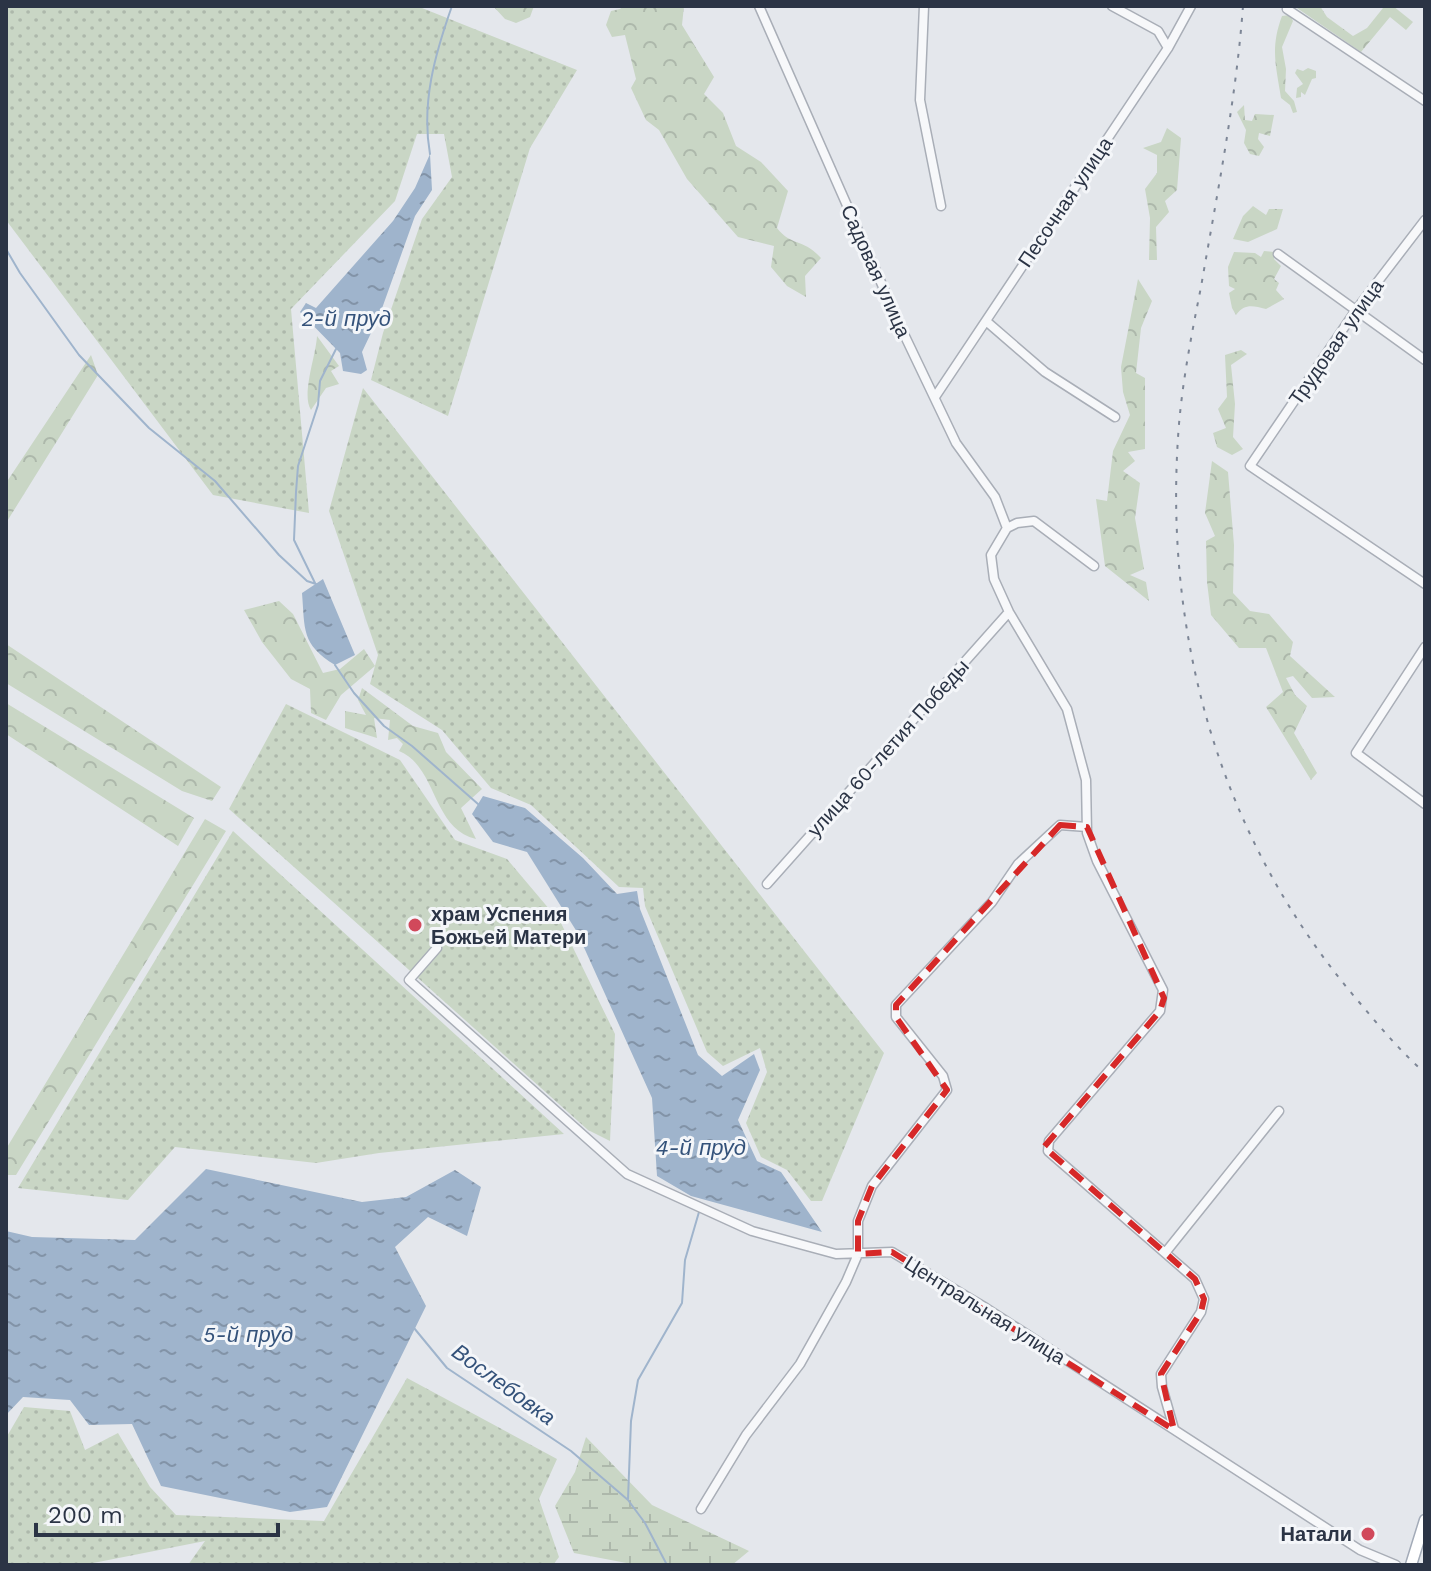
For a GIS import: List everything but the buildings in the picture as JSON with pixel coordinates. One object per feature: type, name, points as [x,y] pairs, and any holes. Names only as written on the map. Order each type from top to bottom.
[{"type":"main road","points":[[1411,1565],[1425,1520]]},
{"type":"street","name":"Садовая улица","points":[[759,6],[902,330],[956,443],[995,497],[1007,528]]},
{"type":"street","points":[[924,6],[920,100],[941,206]]},
{"type":"street","points":[[1112,6],[1158,31],[1168,48]]},
{"type":"street","name":"Песочная улица","points":[[935,397],[1168,48],[1191,6]]},
{"type":"street","points":[[1287,9],[1425,101]]},
{"type":"street","name":"Трудовая улица","points":[[1425,220],[1356,310],[1250,466],[1425,584]]},
{"type":"street","points":[[1278,254],[1425,360]]},
{"type":"street","points":[[986,321],[1045,372],[1115,417]]},
{"type":"street","points":[[1094,566],[1034,521],[1007,528],[991,555],[994,579],[1009,612],[1067,709],[1086,780],[1087,827],[1097,861],[1163,990],[1160,1011],[1049,1141],[1048,1151],[1195,1279],[1204,1299],[1201,1312],[1161,1374],[1174,1430]]},
{"type":"street","name":"улица 60-летия Победы","points":[[767,884],[1009,612]]},
{"type":"street","points":[[1425,647],[1356,753],[1425,804]]},
{"type":"street","points":[[701,1509],[746,1435],[800,1364],[846,1282],[858,1254],[858,1221],[872,1186],[947,1090],[943,1076],[896,1017],[896,1005],[992,902],[1018,864],[1049,835],[1060,825],[1087,827]]},
{"type":"street","name":"Центральная улица","points":[[437,948],[409,980],[627,1174],[752,1231],[836,1254],[892,1252],[986,1308],[1360,1550],[1396,1565]]},
{"type":"street","points":[[1165,1253],[1279,1111]]},
{"type":"highlighted area","points":[[1060,825],[1087,827],[1164,998],[1160,1011],[1044,1147],[1195,1279],[1204,1299],[1201,1312],[1161,1374],[1174,1430],[892,1252],[858,1254],[858,1221],[872,1186],[947,1090],[896,1017],[896,1005],[1049,835]]},
{"type":"green space","points":[[6,6],[417,6],[577,70],[530,148],[448,416],[371,380],[383,333],[422,219],[452,177],[444,134],[417,134],[395,201],[291,309],[309,513],[213,495],[6,220]]},
{"type":"green space","points":[[493,6],[534,6],[530,17],[516,23],[505,19]]},
{"type":"green space","points":[[623,6],[684,6],[682,25],[714,77],[704,94],[723,113],[736,146],[761,162],[788,191],[777,228],[821,258],[805,276],[806,297],[787,286],[771,267],[774,246],[738,237],[687,179],[659,130],[646,120],[631,88],[636,79],[625,35],[612,37],[606,25],[611,11]]},
{"type":"green space","points":[[1294,6],[1320,6],[1327,17],[1353,36],[1367,28],[1383,8],[1393,6],[1413,22],[1406,30],[1390,17],[1361,52]]},
{"type":"green space","points":[[1290,15],[1293,21],[1282,47],[1286,69],[1285,91],[1294,101],[1297,112],[1293,113],[1290,105],[1281,98],[1275,57],[1282,16]]},
{"type":"green space","points":[[1308,68],[1316,71],[1316,78],[1312,79],[1305,95],[1301,92],[1301,97],[1296,98],[1297,88],[1303,84],[1295,73],[1297,69],[1303,71]]},
{"type":"green space","points":[[1244,105],[1245,120],[1252,121],[1255,114],[1274,115],[1270,136],[1259,133],[1258,139],[1264,147],[1259,156],[1250,154],[1244,143],[1246,130],[1237,112]]},
{"type":"green space","points":[[1167,128],[1181,138],[1177,190],[1165,201],[1169,212],[1156,227],[1157,260],[1149,260],[1150,218],[1145,189],[1157,173],[1157,155],[1143,148],[1161,142]]},
{"type":"green space","points":[[1253,206],[1266,215],[1269,209],[1283,209],[1277,229],[1248,242],[1233,239],[1243,216]]},
{"type":"green space","points":[[1264,251],[1274,252],[1274,259],[1281,266],[1274,279],[1279,283],[1276,290],[1284,299],[1266,309],[1246,307],[1236,315],[1229,293],[1235,289],[1229,286],[1228,267],[1234,252],[1255,253],[1261,257]]},
{"type":"green space","points":[[1138,279],[1152,301],[1141,328],[1136,373],[1145,378],[1145,449],[1128,452],[1135,461],[1123,471],[1140,483],[1135,518],[1144,569],[1130,575],[1146,582],[1149,601],[1105,566],[1096,499],[1107,501],[1113,451],[1130,415],[1123,392],[1121,367]]},
{"type":"green space","points":[[317,336],[339,366],[331,371],[339,384],[326,388],[311,410],[308,385]]},
{"type":"green space","points":[[1241,350],[1247,354],[1231,365],[1235,404],[1233,437],[1243,449],[1232,455],[1217,447],[1213,433],[1226,428],[1218,409],[1227,397],[1225,355]]},
{"type":"green space","points":[[91,355],[98,375],[6,523],[6,483]]},
{"type":"green space","points":[[363,388],[884,1053],[822,1201],[811,1201],[787,1170],[761,1157],[746,1123],[767,1072],[760,1048],[723,1066],[707,1052],[645,906],[643,888],[619,887],[531,805],[491,788],[442,730],[370,684],[378,655],[329,511]]},
{"type":"green space","points":[[1212,461],[1228,472],[1234,545],[1233,593],[1250,611],[1269,614],[1293,642],[1290,656],[1335,697],[1312,698],[1293,676],[1286,678],[1295,695],[1307,706],[1294,733],[1317,773],[1311,780],[1266,707],[1283,692],[1266,648],[1239,648],[1211,615],[1206,541],[1215,536],[1205,513]]},
{"type":"green space","points":[[279,601],[293,614],[323,673],[340,669],[364,649],[375,666],[341,695],[326,720],[311,713],[310,689],[291,679],[262,642],[244,610]]},
{"type":"green space","points":[[6,644],[221,787],[212,801],[182,791],[6,683]]},
{"type":"green space","points":[[362,688],[413,726],[438,733],[446,752],[482,789],[461,808],[476,839],[462,833],[451,823],[421,770],[399,751],[403,744],[397,738],[388,740],[390,720],[374,718],[377,738],[345,728],[345,711],[366,715],[358,700]]},
{"type":"green space","points":[[6,703],[194,818],[178,846],[6,734]]},
{"type":"green space","points":[[286,704],[400,760],[455,840],[507,859],[561,923],[615,1034],[610,1141],[588,1130],[229,809]]},
{"type":"green space","points":[[205,819],[226,831],[16,1175],[6,1175],[6,1149]]},
{"type":"green space","points":[[233,831],[564,1134],[379,1153],[316,1163],[175,1147],[128,1200],[18,1188]]},
{"type":"green space","points":[[407,1378],[557,1459],[539,1499],[559,1557],[553,1565],[188,1565],[205,1541],[83,1565],[6,1565],[6,1438],[24,1407],[70,1411],[85,1450],[118,1433],[150,1487],[176,1515],[324,1521]]},
{"type":"green space","points":[[586,1437],[652,1505],[749,1551],[732,1565],[637,1565],[574,1553],[555,1506],[575,1472]]},
{"type":"water","name":"2-й пруд","points":[[430,154],[432,190],[415,216],[380,314],[362,352],[367,370],[361,374],[343,371],[340,353],[300,312],[306,303],[316,308],[393,221],[415,188]]},
{"type":"water","points":[[323,579],[355,655],[335,665],[310,643],[305,627],[302,593]]},
{"type":"water","name":"4-й пруд","points":[[483,796],[525,808],[583,858],[617,894],[637,891],[640,909],[698,1055],[722,1076],[754,1054],[760,1070],[738,1120],[757,1161],[781,1172],[822,1232],[691,1196],[657,1176],[652,1098],[577,932],[527,852],[493,842],[472,814]]},
{"type":"water","name":"5-й пруд","points":[[206,1169],[362,1202],[406,1197],[455,1170],[481,1187],[467,1236],[428,1217],[395,1247],[426,1306],[327,1507],[290,1512],[161,1486],[132,1424],[89,1425],[70,1400],[23,1397],[6,1415],[6,1231],[32,1237],[135,1240]]},
{"type":"waterway","points":[[430,154],[427,116],[431,79],[452,6]]},
{"type":"waterway","points":[[6,249],[79,355],[149,428],[215,481],[279,555],[307,581],[316,584]]},
{"type":"waterway","points":[[315,583],[294,540],[298,466],[318,405],[320,381],[336,349]]},
{"type":"waterway","points":[[335,665],[354,693],[384,726],[412,746],[478,804]]},
{"type":"waterway","points":[[628,1499],[631,1421],[638,1380],[682,1303],[685,1260],[699,1212]]},
{"type":"waterway","name":"Вослебовка","points":[[414,1328],[447,1368],[571,1451],[628,1500],[645,1523],[667,1565]]},
{"type":"railway","points":[[1243,6],[1231,112],[1188,355],[1179,424],[1176,503],[1180,581],[1192,657],[1210,731],[1236,804],[1270,873],[1311,939],[1359,1002],[1425,1073]]},
{"type":"place","name":"храм Успения Божьей Матери","points":[[415,925]]},
{"type":"place","name":"Натали","points":[[1368,1534]]}]
